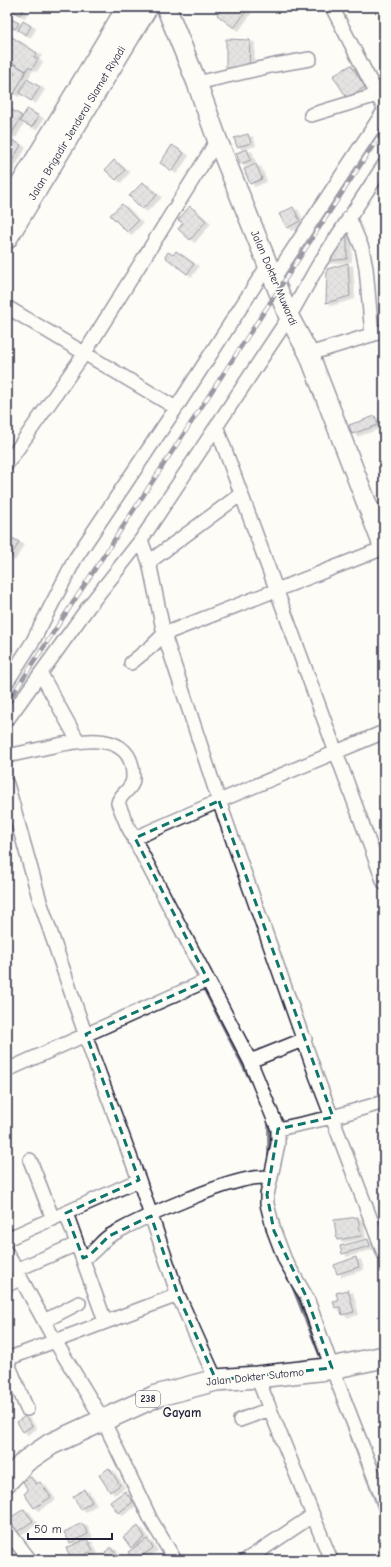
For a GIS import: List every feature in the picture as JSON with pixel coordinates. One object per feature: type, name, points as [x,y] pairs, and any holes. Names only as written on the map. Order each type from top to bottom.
[{"type":"main road","name":"Jalan Brigadir Jenderal Slamet Riyadi","points":[[7,207],[127,7]]},
{"type":"main road","name":"Jalan Brigadir Jenderal Slamet Riyadi","points":[[7,239],[148,7]]},
{"type":"main road","name":"Jalan Dokter Muwardi","points":[[166,7],[197,83],[217,139],[289,317],[309,354],[384,548]]},
{"type":"main road","name":"Jalan Dokter Sutomo","points":[[7,1481],[26,1461],[51,1444],[156,1396],[216,1380],[257,1377],[332,1368],[384,1357]]},
{"type":"street","points":[[7,682],[34,641],[75,559],[176,408],[384,110],[332,7]]},
{"type":"street","points":[[197,83],[275,65],[310,59]]},
{"type":"street","points":[[311,115],[377,95]]},
{"type":"street","points":[[7,464],[84,354],[217,139]]},
{"type":"street","points":[[7,720],[89,606],[141,540],[217,428],[289,317],[319,264],[384,165]]},
{"type":"street","points":[[309,354],[380,334],[362,248],[349,217]]},
{"type":"street","points":[[7,307],[176,408]]},
{"type":"street","points":[[217,428],[384,883]]},
{"type":"street","points":[[149,562],[241,494]]},
{"type":"street","points":[[141,540],[149,562],[164,634],[219,800],[317,1078],[384,1254]]},
{"type":"street","points":[[131,663],[164,634],[384,548]]},
{"type":"street","points":[[41,674],[78,741]]},
{"type":"street","points":[[135,838],[219,800],[384,732]]},
{"type":"street","points":[[7,756],[78,741],[98,740],[117,745],[124,750],[128,756],[132,769],[133,780],[131,786],[118,800],[118,804],[204,981],[250,1061],[278,1129],[278,1144],[267,1177],[267,1204],[274,1231],[285,1260],[307,1298],[332,1368],[384,1502]]},
{"type":"street","points":[[7,784],[40,901],[96,1064],[139,1180],[178,1295],[216,1380]]},
{"type":"street","points":[[7,1070],[204,981]]},
{"type":"street","points":[[250,1061],[304,1039]]},
{"type":"street","points":[[278,1129],[333,1117],[384,1102]]},
{"type":"street","points":[[30,1160],[53,1219]]},
{"type":"street","points":[[83,1258],[94,1252],[108,1236],[175,1205],[249,1178],[267,1177]]},
{"type":"street","points":[[7,1239],[139,1180]]},
{"type":"street","points":[[66,1213],[105,1321]]},
{"type":"street","points":[[7,1285],[18,1274],[77,1244]]},
{"type":"street","points":[[7,1253],[55,1341],[103,1420],[151,1520],[175,1560]]},
{"type":"street","points":[[27,1408],[7,1360],[105,1321],[178,1295]]},
{"type":"street","points":[[44,1321],[79,1303]]},
{"type":"street","points":[[257,1377],[331,1560]]},
{"type":"street","points":[[240,1420],[270,1409]]},
{"type":"street","points":[[246,1560],[312,1516]]},
{"type":"street","points":[[7,1530],[30,1560]]},
{"type":"highlighted area","points":[[219,801],[333,1117],[278,1129],[267,1195],[274,1231],[307,1298],[332,1368],[216,1380],[178,1295],[151,1216],[109,1236],[90,1255],[83,1258],[77,1244],[66,1213],[139,1180],[86,1034],[208,980],[135,838]]},
{"type":"green space","points":[[7,1531],[32,1560],[7,1560]]},
{"type":"building","points":[[7,7],[18,7],[23,10],[20,15]]},
{"type":"building","points":[[223,7],[249,7],[234,28],[217,15]]},
{"type":"building","points":[[7,17],[19,23],[15,29],[7,25]]},
{"type":"building","points":[[23,21],[31,26],[26,35],[18,30]]},
{"type":"building","points":[[12,37],[37,53],[34,57],[38,59],[32,69],[28,67],[26,71],[7,60],[7,45]]},
{"type":"building","points":[[226,39],[250,40],[249,69],[226,69]]},
{"type":"building","points":[[7,60],[26,71],[14,94],[7,90],[7,81],[10,83],[15,73],[7,68]]},
{"type":"building","points":[[351,65],[365,87],[347,98],[333,76]]},
{"type":"building","points":[[27,79],[40,87],[31,101],[19,93]]},
{"type":"building","points":[[7,107],[22,116],[11,135],[7,133]]},
{"type":"building","points":[[27,109],[39,116],[32,127],[20,121]]},
{"type":"building","points":[[248,134],[251,143],[237,147],[234,138]]},
{"type":"building","points":[[7,137],[21,145],[7,170]]},
{"type":"building","points":[[172,145],[184,153],[172,171],[160,163]]},
{"type":"building","points":[[247,149],[251,160],[240,164],[236,153]]},
{"type":"building","points":[[114,160],[125,170],[116,180],[105,170]]},
{"type":"building","points":[[256,164],[262,179],[250,184],[244,169]]},
{"type":"building","points":[[143,182],[157,195],[142,209],[129,196]]},
{"type":"building","points":[[122,204],[138,221],[127,232],[110,215]]},
{"type":"building","points":[[190,206],[206,221],[190,240],[178,229],[183,223],[178,220]]},
{"type":"building","points":[[293,207],[300,221],[287,228],[279,214]]},
{"type":"building","points":[[347,230],[347,259],[324,261]]},
{"type":"building","points":[[176,251],[194,264],[187,274],[165,257],[168,252],[173,255]]},
{"type":"building","points":[[348,263],[350,296],[326,303],[327,269]]},
{"type":"building","points":[[375,416],[378,425],[352,434],[349,425]]},
{"type":"building","points":[[7,535],[19,542],[10,558],[7,556]]},
{"type":"building","points":[[358,1217],[361,1236],[337,1240],[334,1220]]},
{"type":"building","points":[[368,1239],[370,1246],[342,1254],[340,1246]]},
{"type":"building","points":[[356,1257],[359,1267],[337,1274],[334,1265]]},
{"type":"building","points":[[348,1290],[354,1312],[342,1315],[340,1307],[335,1308],[333,1301],[338,1300],[336,1293]]},
{"type":"building","points":[[25,1416],[32,1426],[23,1432],[17,1422]]},
{"type":"building","points":[[109,1468],[120,1485],[110,1492],[99,1475]]},
{"type":"building","points":[[31,1477],[36,1484],[40,1482],[51,1497],[34,1508],[24,1494],[28,1490],[23,1482]]},
{"type":"building","points":[[84,1489],[92,1502],[81,1509],[73,1497]]},
{"type":"building","points":[[125,1491],[133,1502],[118,1513],[110,1502]]},
{"type":"building","points":[[24,1509],[33,1521],[15,1533],[7,1520]]},
{"type":"building","points":[[82,1523],[88,1534],[70,1543],[64,1532]]},
{"type":"building","points":[[138,1526],[145,1537],[131,1548],[123,1537]]},
{"type":"building","points":[[87,1539],[93,1551],[72,1560],[66,1548]]},
{"type":"building","points":[[147,1539],[153,1548],[134,1560],[128,1552]]},
{"type":"building","points":[[111,1547],[121,1560],[108,1560],[110,1559],[105,1552]]},
{"type":"waterway","points":[[168,917],[251,1081]]},
{"type":"waterway","points":[[269,1120],[269,1158]]},
{"type":"waterway","points":[[292,1284],[320,1355]]},
{"type":"waterway","points":[[352,1438],[384,1523]]},
{"type":"railway","points":[[7,703],[384,129]]},
{"type":"district","name":"Gayam","points":[[182,1412]]}]
